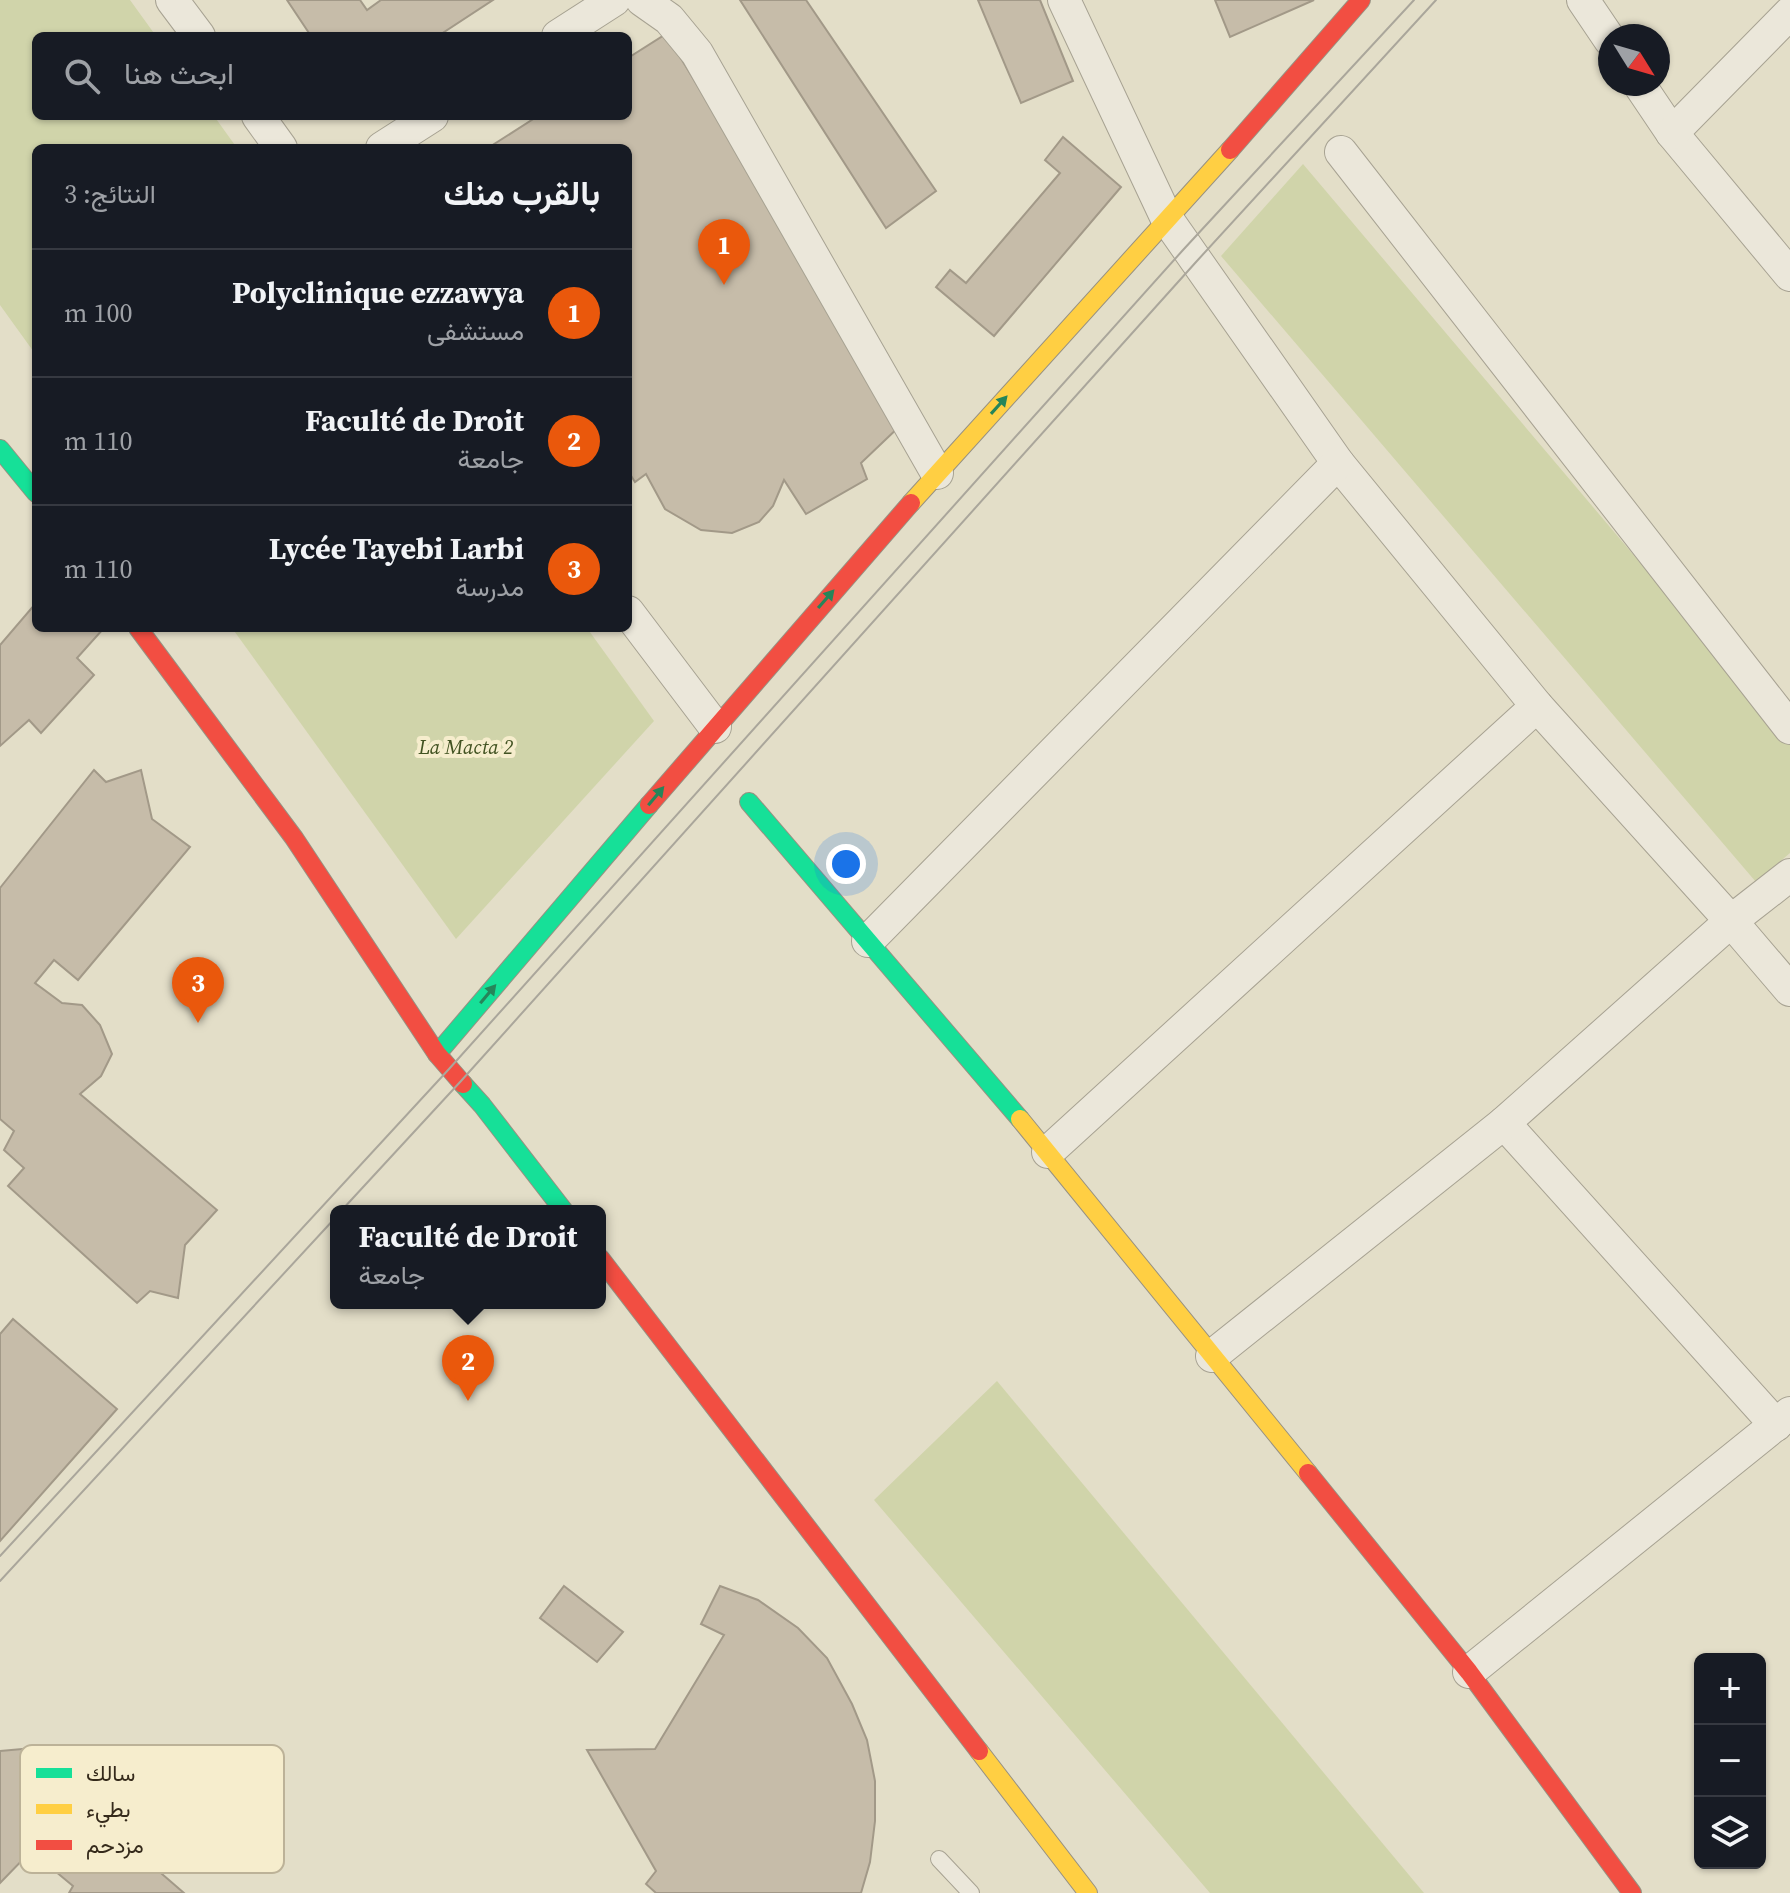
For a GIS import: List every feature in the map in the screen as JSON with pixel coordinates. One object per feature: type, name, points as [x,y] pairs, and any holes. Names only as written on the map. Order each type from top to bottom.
[{"type":"street","points":[[172,0],[196,32]]},
{"type":"street","points":[[564,32],[614,0]]},
{"type":"street","points":[[642,0],[669,19],[697,53],[937,473]]},
{"type":"street","points":[[1064,0],[1167,219],[1338,463],[1537,706],[1790,990]]},
{"type":"street","points":[[437,1054],[715,727],[937,473],[1289,87],[1361,0]]},
{"type":"street","points":[[1583,0],[1599,24]]},
{"type":"street","points":[[1672,133],[1790,13]]},
{"type":"street","points":[[1647,96],[1672,133],[1790,275]]},
{"type":"street","points":[[261,120],[278,144]]},
{"type":"street","points":[[388,144],[426,120]]},
{"type":"street","points":[[1341,152],[1790,728]]},
{"type":"street","points":[[0,449],[32,488]]},
{"type":"street","points":[[868,941],[1338,463]]},
{"type":"street","points":[[632,617],[715,727]]},
{"type":"street","points":[[141,632],[294,838],[437,1054],[482,1105],[559,1205]]},
{"type":"street","points":[[1048,1152],[1537,706]]},
{"type":"street","points":[[749,802],[1048,1152],[1469,1672],[1632,1893]]},
{"type":"street","points":[[1212,1356],[1504,1123],[1731,921],[1790,875]]},
{"type":"street","points":[[1469,1672],[1783,1419],[1504,1123]]},
{"type":"street","points":[[606,1266],[1088,1893]]},
{"type":"lane","points":[[939,1859],[971,1893]]},
{"type":"green space","points":[[0,0],[130,0],[153,32],[32,32],[32,120],[217,120],[234,144],[32,144],[32,349],[0,305]]},
{"type":"green space","points":[[1303,164],[1790,740],[1790,853],[1756,882],[1221,256]]},
{"type":"green space","name":"La Macta 2","points":[[235,632],[590,632],[654,721],[456,939]]},
{"type":"green space","points":[[997,1381],[1424,1893],[1210,1893],[874,1500]]},
{"type":"building","points":[[287,0],[360,0],[367,10],[381,0],[493,0],[444,32],[308,32]]},
{"type":"building","points":[[740,0],[806,0],[936,191],[886,228]]},
{"type":"building","points":[[978,0],[1040,0],[1073,81],[1021,103]]},
{"type":"building","points":[[1215,0],[1314,0],[1230,37]]},
{"type":"building","points":[[666,34],[904,422],[861,463],[867,479],[806,514],[784,480],[773,506],[759,522],[732,533],[701,530],[665,509],[646,474],[635,482],[632,477],[632,144],[494,144],[532,120],[632,120],[632,55]]},
{"type":"building","points":[[1063,137],[1121,187],[994,336],[936,287],[950,270],[966,283],[1060,173],[1045,160]]},
{"type":"building","points":[[32,608],[32,632],[100,632],[77,658],[94,675],[41,733],[29,720],[0,746],[0,645]]},
{"type":"building","points":[[94,770],[106,782],[141,770],[152,819],[190,847],[78,980],[54,960],[35,983],[62,1003],[82,1005],[100,1025],[112,1054],[101,1076],[80,1094],[217,1210],[185,1245],[178,1298],[150,1291],[137,1303],[8,1186],[24,1168],[4,1150],[14,1131],[0,1119],[0,888]]},
{"type":"building","points":[[13,1319],[117,1409],[0,1541],[0,1334]]},
{"type":"building","points":[[564,1586],[623,1632],[597,1662],[540,1618]]},
{"type":"building","points":[[720,1586],[758,1600],[798,1628],[827,1658],[852,1704],[867,1740],[875,1781],[875,1821],[870,1862],[861,1893],[656,1893],[646,1884],[656,1871],[587,1750],[655,1749],[724,1635],[701,1624]]},
{"type":"building","points":[[20,1749],[20,1862],[0,1883],[0,1751]]},
{"type":"building","points":[[57,1873],[161,1873],[184,1893],[69,1893],[73,1886]]},
{"type":"tram line","points":[[0,1556],[449,1069],[1183,250],[1414,0]]},
{"type":"tram line","points":[[347,1205],[1436,0]]},
{"type":"tram line","points":[[0,1581],[330,1224]]},
{"type":"traffic: fast","points":[[0,449],[32,488]]},
{"type":"traffic: fast","points":[[749,802],[1020,1119]]},
{"type":"traffic: fast","points":[[437,1054],[649,805]]},
{"type":"traffic: fast","points":[[463,1084],[559,1205]]},
{"type":"traffic: slow","points":[[911,503],[1230,150]]},
{"type":"traffic: slow","points":[[1020,1119],[1308,1473]]},
{"type":"traffic: slow","points":[[979,1751],[1088,1893]]},
{"type":"traffic: jam","points":[[1230,150],[1361,0]]},
{"type":"traffic: jam","points":[[649,805],[911,503]]},
{"type":"traffic: jam","points":[[141,632],[294,838],[437,1054],[463,1084]]},
{"type":"traffic: jam","points":[[606,1266],[979,1751]]},
{"type":"traffic: jam","points":[[1308,1473],[1469,1672],[1632,1893]]},
{"type":"place","name":"Polyclinique ezzawya","points":[[724,285]]},
{"type":"place","name":"Lycée Tayebi Larbi","points":[[198,1023]]},
{"type":"place","name":"Faculté de Droit","points":[[468,1401]]}]
